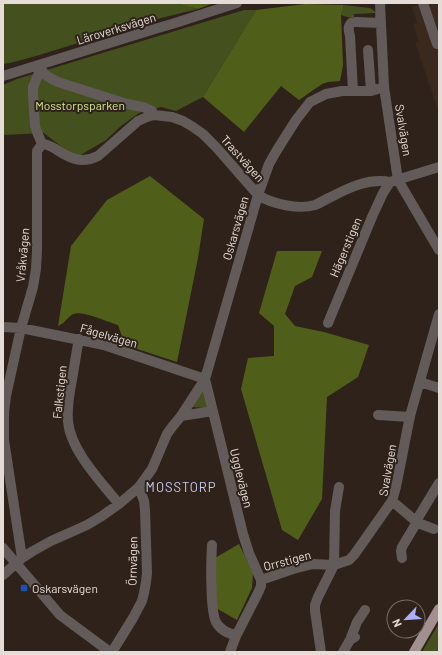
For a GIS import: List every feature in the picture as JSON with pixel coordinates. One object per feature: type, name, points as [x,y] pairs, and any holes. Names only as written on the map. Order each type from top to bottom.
[{"type":"main road","points":[[426,631],[439,609]]},
{"type":"main road","points":[[415,651],[421,639]]},
{"type":"street","name":"Läroverksvägen","points":[[3,76],[237,3]]},
{"type":"street","name":"Svalvägen","points":[[380,3],[384,87],[394,181],[439,250]]},
{"type":"street","points":[[423,3],[437,44]]},
{"type":"street","points":[[353,91],[349,26],[354,22],[381,23]]},
{"type":"street","points":[[368,50],[371,91]]},
{"type":"street","points":[[39,65],[42,73],[58,82],[127,104],[143,107],[152,111],[154,115],[138,122],[98,156],[82,161],[75,160],[47,144],[42,144],[36,132],[32,88],[40,73],[39,65]]},
{"type":"street","name":"Oskarsvägen","points":[[3,575],[19,560],[51,541],[87,525],[102,516],[139,487],[152,470],[167,434],[206,380],[258,194],[276,150],[310,102],[326,94],[342,91],[371,91],[384,87]]},
{"type":"street","name":"Trastvägen","points":[[154,115],[172,117],[194,127],[216,147],[258,194],[264,198],[290,206],[315,205],[355,185],[374,181],[394,181],[439,167]]},
{"type":"street","name":"Vråkvägen","points":[[19,560],[6,455],[4,413],[6,396],[33,287],[36,269],[38,150],[42,144]]},
{"type":"street","name":"Hägerstigen","points":[[328,323],[372,216],[383,193],[394,181]]},
{"type":"street","name":"Svalvägen","points":[[434,530],[416,522],[392,501],[410,417],[439,314]]},
{"type":"street","name":"Fågelvägen","points":[[3,327],[22,328],[104,345],[206,380]]},
{"type":"street","name":"Falkstigen","points":[[79,339],[69,401],[69,427],[73,440],[88,465],[119,504]]},
{"type":"street","name":"Ugglevägen","points":[[206,380],[243,534],[249,553],[261,580]]},
{"type":"street","points":[[420,382],[439,388]]},
{"type":"street","points":[[181,416],[213,411]]},
{"type":"street","points":[[378,415],[410,417]]},
{"type":"street","points":[[402,558],[402,547],[439,483]]},
{"type":"street","name":"Örnvägen","points":[[111,652],[142,601],[146,582],[145,510],[144,501],[139,487]]},
{"type":"street","points":[[321,652],[315,605],[334,565],[334,512],[338,487]]},
{"type":"street","name":"Orrstigen","points":[[230,652],[236,636],[258,593],[261,586],[261,580],[313,564],[334,565],[349,560],[354,556],[392,501]]},
{"type":"street","points":[[212,545],[212,600],[214,619],[222,629],[236,636]]},
{"type":"street","points":[[3,548],[19,560],[60,615],[111,652]]},
{"type":"street","points":[[343,652],[350,640],[357,622],[365,610]]},
{"type":"street","points":[[426,632],[439,620]]},
{"type":"street","points":[[350,640],[359,634]]},
{"type":"shaded area","points":[[423,3],[439,3],[439,113],[415,42],[419,41],[413,24],[417,23],[412,7]]},
{"type":"green space","points":[[3,3],[175,3],[198,9],[153,20],[36,56],[3,64]]},
{"type":"green space","points":[[175,3],[214,3],[198,9]]},
{"type":"green space","points":[[305,4],[344,5],[341,15],[343,65],[340,81],[322,84],[299,100],[281,86],[244,132],[203,97],[256,10]]},
{"type":"green space","points":[[344,5],[370,8],[376,12],[377,19],[375,19],[375,13],[354,14],[354,19],[341,15]]},
{"type":"green space","name":"Mosstorpsparken","points":[[244,10],[256,10],[203,97],[176,111],[161,107],[139,113],[121,126],[106,140],[79,156],[68,152],[44,133],[3,135],[3,85],[17,79]]},
{"type":"green space","points":[[150,176],[204,219],[198,258],[177,362],[125,345],[118,325],[95,317],[77,313],[73,314],[58,326],[71,246],[107,200]]},
{"type":"green space","points":[[277,251],[322,251],[312,277],[295,286],[285,314],[295,326],[324,332],[369,345],[358,377],[327,397],[322,499],[298,540],[282,530],[241,389],[248,358],[274,356],[274,326],[259,313]]},
{"type":"green space","points":[[203,389],[208,406],[207,408],[191,407]]},
{"type":"green space","points":[[239,544],[253,573],[252,588],[237,620],[216,608],[215,558]]},
{"type":"green space","points":[[439,623],[439,652],[422,652]]},
{"type":"place","name":"Oskarsvägen","points":[[24,588]]},
{"type":"district","name":"MOSSTORP","points":[[181,487]]}]
